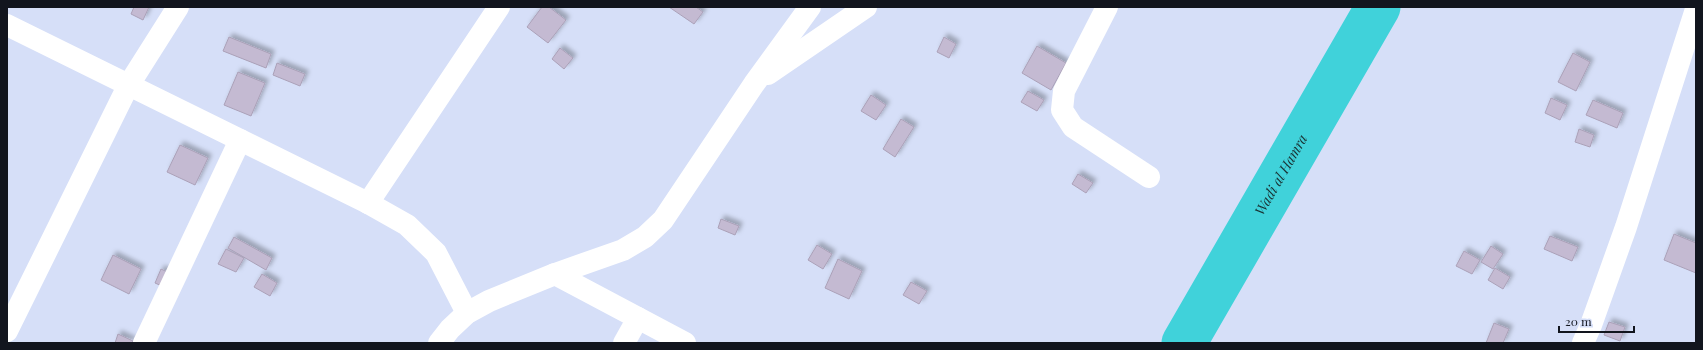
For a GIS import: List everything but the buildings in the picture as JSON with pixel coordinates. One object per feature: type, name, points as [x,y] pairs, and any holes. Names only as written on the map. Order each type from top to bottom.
[{"type":"street","points":[[7,331],[128,86],[178,7]]},
{"type":"street","points":[[368,203],[499,7]]},
{"type":"street","points":[[754,84],[866,7]]},
{"type":"street","points":[[1107,7],[1064,91],[1062,110],[1073,128],[1149,177]]},
{"type":"street","points":[[1583,343],[1591,325],[1626,227],[1696,9]]},
{"type":"street","points":[[439,343],[450,329],[468,313],[489,301],[555,274],[623,250],[645,237],[663,220],[802,10]]},
{"type":"street","points":[[7,25],[128,86],[368,203],[407,225],[436,253],[468,313]]},
{"type":"street","points":[[144,343],[240,140]]},
{"type":"street","points":[[555,274],[685,343]]},
{"type":"street","points":[[624,343],[638,318]]},
{"type":"waterway","name":"Wadi al Hamra","points":[[1184,343],[1378,7]]}]
